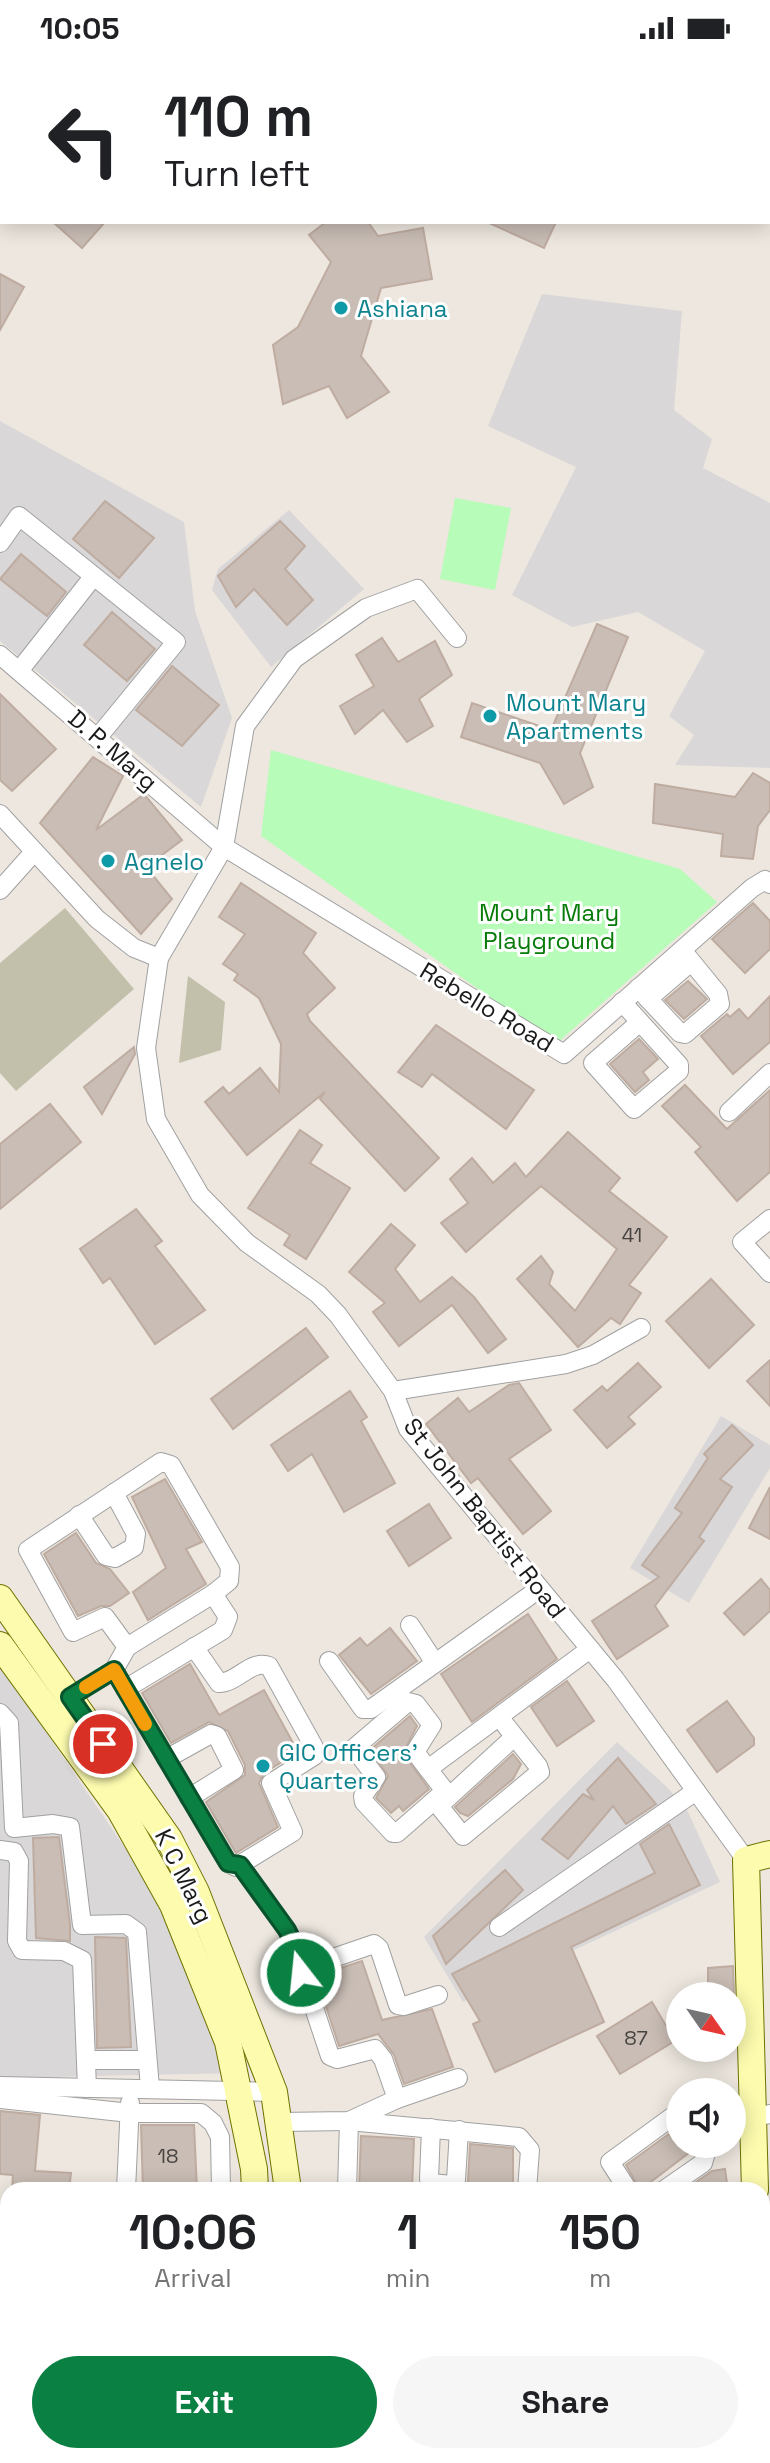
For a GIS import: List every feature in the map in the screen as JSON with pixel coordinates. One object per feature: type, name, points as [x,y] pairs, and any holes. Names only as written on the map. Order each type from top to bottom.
[{"type":"main road","name":"K C Marg","points":[[0,1598],[169,1839],[196,1892],[274,2092],[287,2182]]},
{"type":"main road","name":"K C Marg","points":[[0,1645],[120,1810],[173,1905],[228,2042],[254,2182]]},
{"type":"main road","points":[[758,1857],[748,2111],[760,2173]]},
{"type":"main road","points":[[173,1905],[196,1892]]},
{"type":"street","points":[[0,543],[19,516],[176,642],[99,736]]},
{"type":"street","points":[[19,671],[93,577]]},
{"type":"street","points":[[224,847],[245,726],[294,659],[366,608],[417,589],[457,638]]},
{"type":"street","name":"D. P. Marg","points":[[0,655],[99,736],[224,847]]},
{"type":"street","points":[[0,814],[97,919],[134,948],[159,958]]},
{"type":"street","name":"St John Baptist Road","points":[[224,847],[159,958],[146,1048],[156,1119],[200,1195],[247,1243],[318,1294],[338,1315],[393,1391],[408,1429],[590,1649],[696,1791],[758,1857]]},
{"type":"street","name":"Rebello Road","points":[[224,847],[564,1054],[622,1002],[643,994],[768,882]]},
{"type":"street","points":[[0,890],[34,852]]},
{"type":"street","points":[[643,994],[676,1031],[685,1034],[720,1004],[718,994],[686,956]]},
{"type":"street","points":[[622,1002],[679,1065],[679,1071],[634,1109],[593,1063],[640,1022]]},
{"type":"street","points":[[729,1112],[770,1073]]},
{"type":"street","points":[[770,1219],[742,1242],[770,1273]]},
{"type":"street","points":[[393,1391],[566,1364],[593,1355],[641,1328]]},
{"type":"street","points":[[70,1697],[114,1670],[127,1647],[227,1584],[232,1573],[171,1465],[161,1462],[28,1552],[73,1632],[105,1617],[127,1647]]},
{"type":"street","points":[[79,1515],[106,1556],[115,1558],[134,1547],[136,1534],[114,1493]]},
{"type":"street","points":[[329,1661],[367,1710],[539,1589]]},
{"type":"street","points":[[125,1689],[223,1630],[228,1621],[213,1594]]},
{"type":"street","points":[[410,1625],[435,1663]]},
{"type":"street","points":[[114,1670],[228,1863],[240,1865],[293,1832],[271,1783],[310,1759],[314,1747],[269,1666],[257,1665],[227,1683],[219,1683],[194,1647]]},
{"type":"street","points":[[428,1769],[590,1649]]},
{"type":"street","points":[[412,1702],[432,1725],[430,1733],[415,1747],[428,1769],[443,1786],[444,1795],[393,1833],[364,1802],[363,1796],[376,1777],[354,1748],[412,1702]]},
{"type":"street","points":[[0,1713],[9,1723],[14,1828],[7,1851],[19,1861],[17,1941],[22,1950],[72,1953],[82,1960],[87,2088]]},
{"type":"street","points":[[499,1717],[538,1766],[538,1776],[463,1836],[439,1806],[514,1737]]},
{"type":"street","points":[[166,1759],[211,1734],[217,1736],[234,1770],[189,1798]]},
{"type":"street","points":[[499,1927],[696,1791]]},
{"type":"street","points":[[14,1828],[53,1824],[70,1827],[82,1925],[72,1953]]},
{"type":"street","points":[[240,1865],[287,1930],[304,1965],[301,1973],[330,2056],[337,2059],[368,2049],[380,2052],[397,2099]]},
{"type":"street","points":[[82,1925],[126,1924],[137,1932],[150,2088]]},
{"type":"street","points":[[304,1965],[374,1944],[379,1948],[398,2005],[438,1995]]},
{"type":"street","points":[[86,2060],[147,2060]]},
{"type":"street","points":[[349,2121],[397,2099],[458,2078]]},
{"type":"street","points":[[0,2086],[274,2092]]},
{"type":"street","points":[[126,2182],[131,2088]]},
{"type":"street","points":[[0,2099],[130,2113],[201,2113],[213,2123],[220,2137],[221,2182]]},
{"type":"street","points":[[347,2182],[349,2121]]},
{"type":"street","points":[[279,2122],[349,2121],[514,2135],[525,2140],[530,2150],[528,2182]]},
{"type":"street","points":[[623,2182],[610,2162],[666,2121]]},
{"type":"street","points":[[431,2128],[429,2179],[433,2182]]},
{"type":"street","points":[[454,2182],[459,2130]]},
{"type":"street","points":[[676,2182],[703,2163],[704,2158]]},
{"type":"shaded area","points":[[542,294],[682,311],[674,410],[712,439],[703,468],[770,503],[770,768],[675,765],[694,735],[669,716],[705,651],[638,612],[572,627],[512,595],[576,467],[488,426]]},
{"type":"shaded area","points":[[0,421],[184,522],[195,611],[232,718],[201,807],[0,641]]},
{"type":"shaded area","points":[[289,510],[364,589],[271,667],[212,590],[218,569]]},
{"type":"shaded area","points":[[65,908],[134,989],[16,1091],[0,1073],[0,963]]},
{"type":"shaded area","points":[[188,976],[225,1002],[221,1050],[179,1063]]},
{"type":"shaded area","points":[[721,1416],[770,1445],[770,1468],[689,1603],[630,1568]]},
{"type":"shaded area","points":[[0,1665],[127,1851],[204,1986],[239,2073],[0,2078]]},
{"type":"shaded area","points":[[617,1742],[668,1788],[688,1812],[720,1882],[463,2002],[424,1937]]},
{"type":"green space","points":[[455,498],[511,508],[495,590],[440,579]]},
{"type":"green space","name":"Mount Mary Playground","points":[[271,750],[680,869],[717,902],[556,1044],[261,836]]},
{"type":"building","points":[[55,224],[103,224],[82,248]]},
{"type":"building","name":"Ashiana","points":[[323,224],[369,224],[378,236],[423,228],[432,279],[381,288],[361,356],[389,392],[347,418],[329,386],[283,404],[273,345],[298,327],[331,262],[309,235]]},
{"type":"building","points":[[491,224],[555,224],[544,248]]},
{"type":"building","points":[[0,274],[24,287],[0,330]]},
{"type":"building","points":[[105,501],[154,538],[119,578],[73,539]]},
{"type":"building","points":[[280,521],[305,546],[285,569],[313,600],[287,625],[254,589],[236,607],[218,576]]},
{"type":"building","points":[[21,554],[66,592],[47,616],[0,579]]},
{"type":"building","points":[[112,612],[155,649],[127,681],[84,645]]},
{"type":"building","name":"Mount Mary Apartments","points":[[597,624],[628,637],[580,753],[593,787],[564,804],[540,763],[461,737],[472,703],[551,730]]},
{"type":"building","points":[[382,638],[398,662],[435,641],[452,675],[419,699],[433,726],[407,742],[383,710],[355,734],[340,706],[374,686],[356,655]]},
{"type":"building","points":[[172,666],[219,705],[182,746],[136,710]]},
{"type":"building","points":[[0,694],[56,749],[12,791],[0,780]]},
{"type":"building","name":"Agnelo","points":[[93,757],[123,776],[96,830],[144,794],[182,840],[146,867],[172,899],[141,934],[40,823]]},
{"type":"building","points":[[753,773],[770,783],[770,810],[758,826],[753,859],[721,856],[723,834],[653,823],[655,784],[735,797]]},
{"type":"building","points":[[241,883],[316,933],[303,953],[335,988],[307,1014],[310,1021],[439,1158],[405,1191],[320,1099],[325,1092],[247,1155],[205,1102],[223,1087],[229,1094],[260,1068],[279,1092],[281,1044],[259,998],[234,980],[238,974],[223,964],[245,934],[219,917]]},
{"type":"building","points":[[753,903],[770,921],[770,949],[745,973],[712,939]]},
{"type":"building","points":[[688,981],[707,999],[684,1019],[665,1000]]},
{"type":"building","points":[[770,996],[770,1042],[733,1074],[701,1036],[727,1014],[730,1017],[739,1009],[748,1019]]},
{"type":"building","points":[[436,1025],[534,1090],[506,1129],[432,1074],[422,1087],[398,1072]]},
{"type":"building","points":[[639,1039],[658,1059],[643,1072],[649,1080],[635,1092],[610,1064]]},
{"type":"building","points":[[134,1047],[135,1054],[102,1114],[84,1087]]},
{"type":"building","points":[[685,1085],[727,1129],[770,1090],[770,1172],[737,1201],[695,1152],[701,1147],[662,1106]]},
{"type":"building","points":[[50,1104],[81,1142],[0,1209],[0,1144]]},
{"type":"building","points":[[300,1130],[322,1145],[310,1163],[350,1188],[306,1259],[284,1245],[290,1235],[248,1208]]},
{"type":"building","points":[[568,1132],[620,1178],[609,1191],[667,1237],[629,1285],[641,1293],[620,1324],[611,1318],[578,1347],[517,1279],[541,1256],[553,1272],[549,1284],[575,1311],[617,1249],[541,1186],[466,1252],[441,1223],[468,1203],[450,1179],[472,1158],[493,1183],[515,1163],[526,1177]]},
{"type":"building","points":[[136,1209],[162,1241],[155,1246],[205,1310],[155,1344],[110,1278],[103,1283],[80,1249]]},
{"type":"building","points":[[391,1224],[415,1245],[395,1269],[420,1302],[452,1277],[474,1297],[506,1339],[488,1353],[452,1305],[399,1346],[373,1312],[385,1303],[349,1272]]},
{"type":"building","points":[[711,1279],[754,1325],[709,1368],[666,1321]]},
{"type":"building","points":[[306,1328],[328,1357],[233,1429],[211,1399]]},
{"type":"building","points":[[770,1360],[770,1406],[747,1381]]},
{"type":"building","points":[[638,1363],[661,1387],[628,1417],[635,1424],[607,1448],[574,1410],[602,1386],[607,1391]]},
{"type":"building","points":[[519,1383],[551,1430],[509,1459],[551,1511],[523,1534],[478,1478],[471,1483],[426,1424],[458,1398],[469,1412],[509,1385]]},
{"type":"building","points":[[350,1391],[367,1417],[361,1421],[395,1483],[344,1512],[312,1454],[288,1471],[271,1445]]},
{"type":"building","points":[[732,1425],[753,1445],[720,1479],[732,1487],[699,1537],[704,1541],[655,1606],[668,1626],[617,1659],[592,1621],[659,1577],[642,1565],[682,1513],[675,1508],[708,1458],[704,1454]]},
{"type":"building","points":[[165,1479],[202,1542],[186,1549],[206,1584],[148,1620],[133,1592],[166,1568],[132,1497]]},
{"type":"building","points":[[770,1487],[770,1539],[749,1528]]},
{"type":"building","points":[[429,1504],[451,1538],[409,1566],[387,1531]]},
{"type":"building","points":[[76,1533],[96,1563],[110,1569],[129,1593],[110,1606],[101,1606],[78,1616],[44,1554]]},
{"type":"building","points":[[761,1579],[770,1590],[770,1611],[744,1635],[724,1613]]},
{"type":"building","points":[[528,1614],[557,1659],[472,1722],[441,1674]]},
{"type":"building","points":[[390,1628],[417,1661],[371,1694],[339,1655],[360,1638],[367,1646]]},
{"type":"building","name":"GIC Officers' Quarters","points":[[190,1664],[219,1715],[264,1690],[298,1752],[264,1773],[259,1783],[278,1827],[236,1853],[206,1802],[245,1775],[245,1765],[228,1731],[209,1722],[171,1743],[142,1693]]},
{"type":"building","points":[[567,1681],[594,1721],[557,1746],[531,1707]]},
{"type":"building","points":[[727,1701],[754,1738],[754,1745],[717,1772],[687,1730]]},
{"type":"building","points":[[410,1716],[417,1726],[403,1753],[429,1789],[403,1811],[399,1806],[391,1813],[376,1798],[388,1776],[370,1750]]},
{"type":"building","points":[[513,1754],[521,1764],[513,1779],[468,1816],[460,1813],[455,1807]]},
{"type":"building","points":[[618,1758],[656,1804],[626,1824],[613,1806],[568,1859],[542,1839],[583,1794],[594,1800],[587,1790]]},
{"type":"building","points":[[669,1824],[700,1885],[571,1947],[604,2022],[495,2072],[473,2024],[480,2021],[452,1974],[655,1873],[640,1844]]},
{"type":"building","points":[[59,1837],[70,1941],[36,1938],[33,1838]]},
{"type":"building","points":[[505,1870],[523,1890],[446,1964],[433,1936]]},
{"type":"building","points":[[95,1937],[126,1938],[131,2047],[97,2048]]},
{"type":"building","points":[[362,1961],[382,2020],[432,2009],[453,2067],[404,2084],[394,2055],[378,2034],[339,2046],[316,1976]]},
{"type":"building","points":[[733,1966],[734,1982],[708,1982],[708,1968]]},
{"type":"building","points":[[652,2002],[666,2026],[666,2046],[620,2074],[597,2036]]},
{"type":"building","points":[[0,2111],[40,2115],[35,2171],[71,2173],[70,2182],[13,2182],[13,2175],[0,2174]]},
{"type":"building","points":[[141,2125],[194,2125],[197,2182],[143,2182]]},
{"type":"building","points":[[361,2136],[414,2139],[412,2182],[359,2182]]},
{"type":"building","points":[[666,2136],[666,2158],[682,2158],[651,2182],[636,2182],[626,2165]]},
{"type":"building","points":[[470,2144],[513,2148],[513,2182],[468,2181]]},
{"type":"building","points":[[725,2169],[727,2182],[696,2182],[712,2171]]},
{"type":"slow traffic","points":[[86,1687],[114,1670],[145,1724]]},
{"type":"place","name":"Ashiana","points":[[341,308]]},
{"type":"place","name":"Mount Mary Apartments","points":[[490,716]]},
{"type":"place","name":"Agnelo","points":[[108,861]]},
{"type":"place","name":"GIC Officers' Quarters","points":[[263,1766]]},
{"type":"route","points":[[103,1744],[70,1697],[114,1670],[228,1863],[236,1867],[240,1865],[256,1883],[287,1930],[304,1965],[301,1973]]}]
